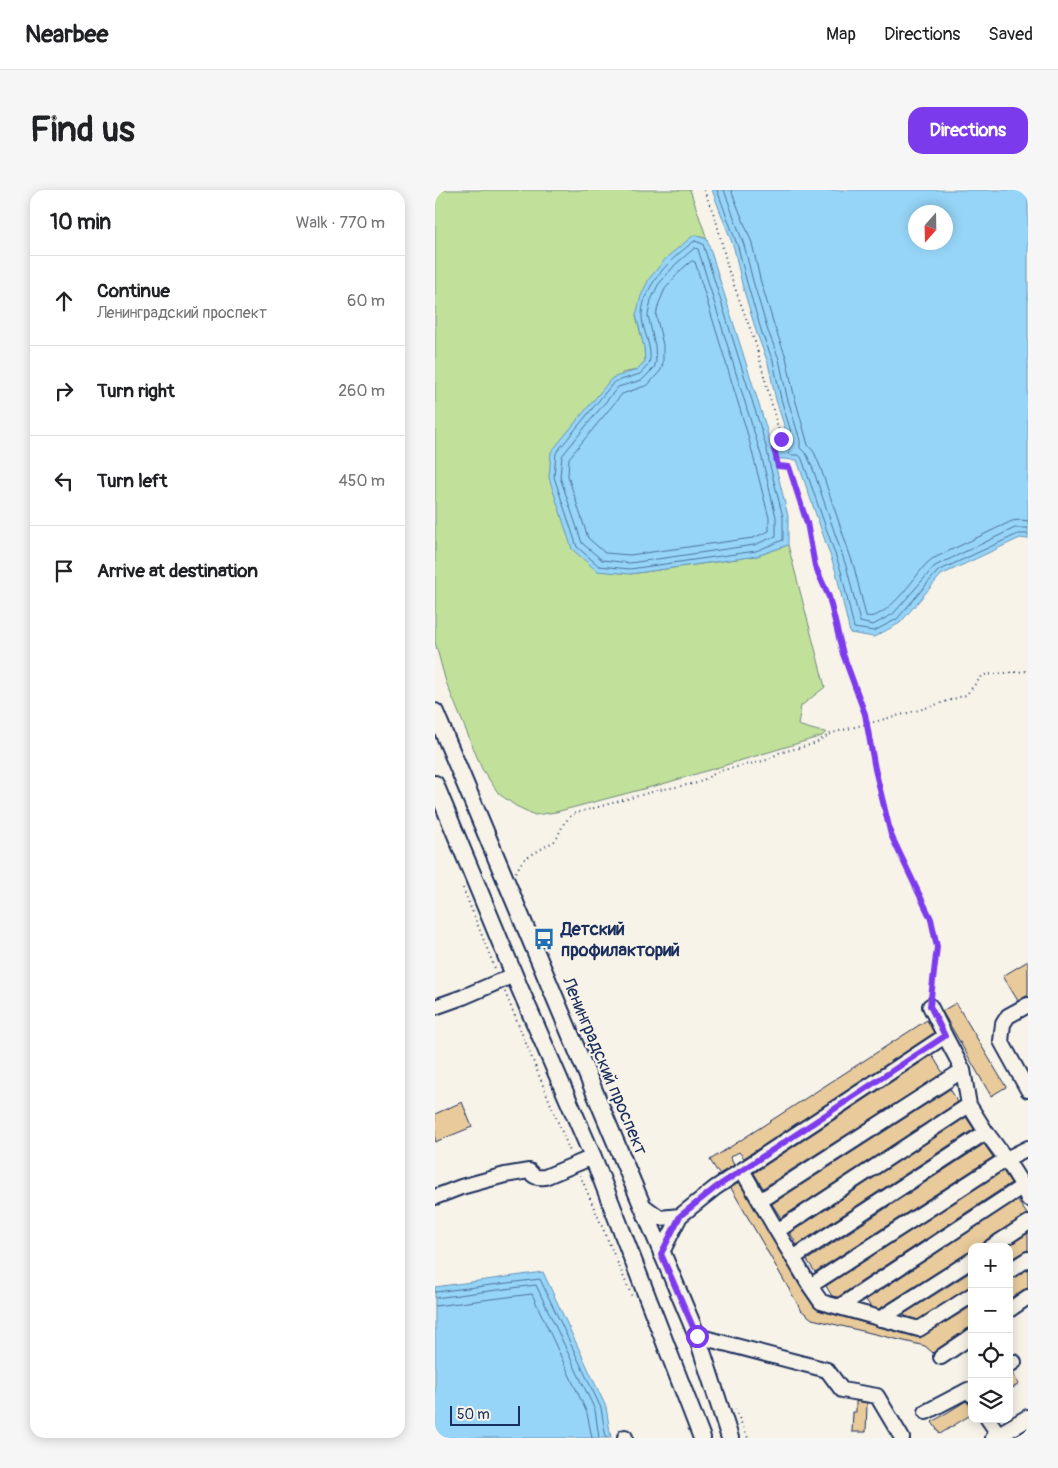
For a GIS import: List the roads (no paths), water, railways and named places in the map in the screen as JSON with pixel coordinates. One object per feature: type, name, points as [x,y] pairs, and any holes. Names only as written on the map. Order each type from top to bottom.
[{"type":"main road","name":"Ленинградский проспект","points":[[435,712],[697,1336],[730,1438]]},
{"type":"main road","points":[[435,784],[507,978],[593,1157],[702,1438]]},
{"type":"main road","points":[[996,1437],[1028,1418]]},
{"type":"street","points":[[435,1007],[507,978]]},
{"type":"street","points":[[1026,1081],[1001,1042],[1001,1033],[1003,1024],[1008,1016],[1028,1004]]},
{"type":"street","points":[[839,1307],[1025,1193],[1007,1159],[986,1132],[969,1105],[963,1070],[930,1006]]},
{"type":"street","points":[[661,1254],[680,1216],[715,1188],[945,1036]]},
{"type":"street","points":[[760,1201],[963,1070]]},
{"type":"street","points":[[777,1232],[969,1105]]},
{"type":"street","points":[[793,1258],[986,1132]]},
{"type":"street","points":[[810,1286],[1007,1159],[1028,1148]]},
{"type":"street","points":[[435,1196],[505,1175],[529,1171],[538,1178],[545,1177],[593,1157]]},
{"type":"street","points":[[742,1170],[777,1232],[821,1302],[919,1330],[968,1298]]},
{"type":"street","points":[[641,1204],[659,1218],[680,1216]]},
{"type":"street","points":[[997,1243],[1028,1223]]},
{"type":"street","points":[[1013,1268],[1028,1259]]},
{"type":"street","points":[[880,1319],[968,1263]]},
{"type":"street","points":[[1013,1307],[1028,1297]]},
{"type":"street","points":[[697,1336],[827,1370],[842,1390],[877,1396],[902,1438]]},
{"type":"street","points":[[941,1357],[968,1339]]},
{"type":"street","points":[[926,1412],[968,1392]]},
{"type":"street","points":[[990,1423],[996,1437]]},
{"type":"water","points":[[712,190],[1028,190],[1028,539],[1020,538],[941,575],[900,623],[874,637],[850,633],[836,572],[797,460],[774,459],[788,516],[788,545],[757,556],[630,574],[597,571],[572,549],[549,478],[551,452],[612,378],[637,370],[645,361],[644,347],[636,315],[641,296],[649,279],[667,257],[694,235],[707,239],[766,427],[772,452],[783,450],[790,444],[776,400],[768,363],[742,284],[734,248]]},
{"type":"water","points":[[543,1272],[606,1407],[611,1438],[435,1438],[435,1287]]},
{"type":"place","name":"Детский профилакторий","points":[[544,939]]}]
